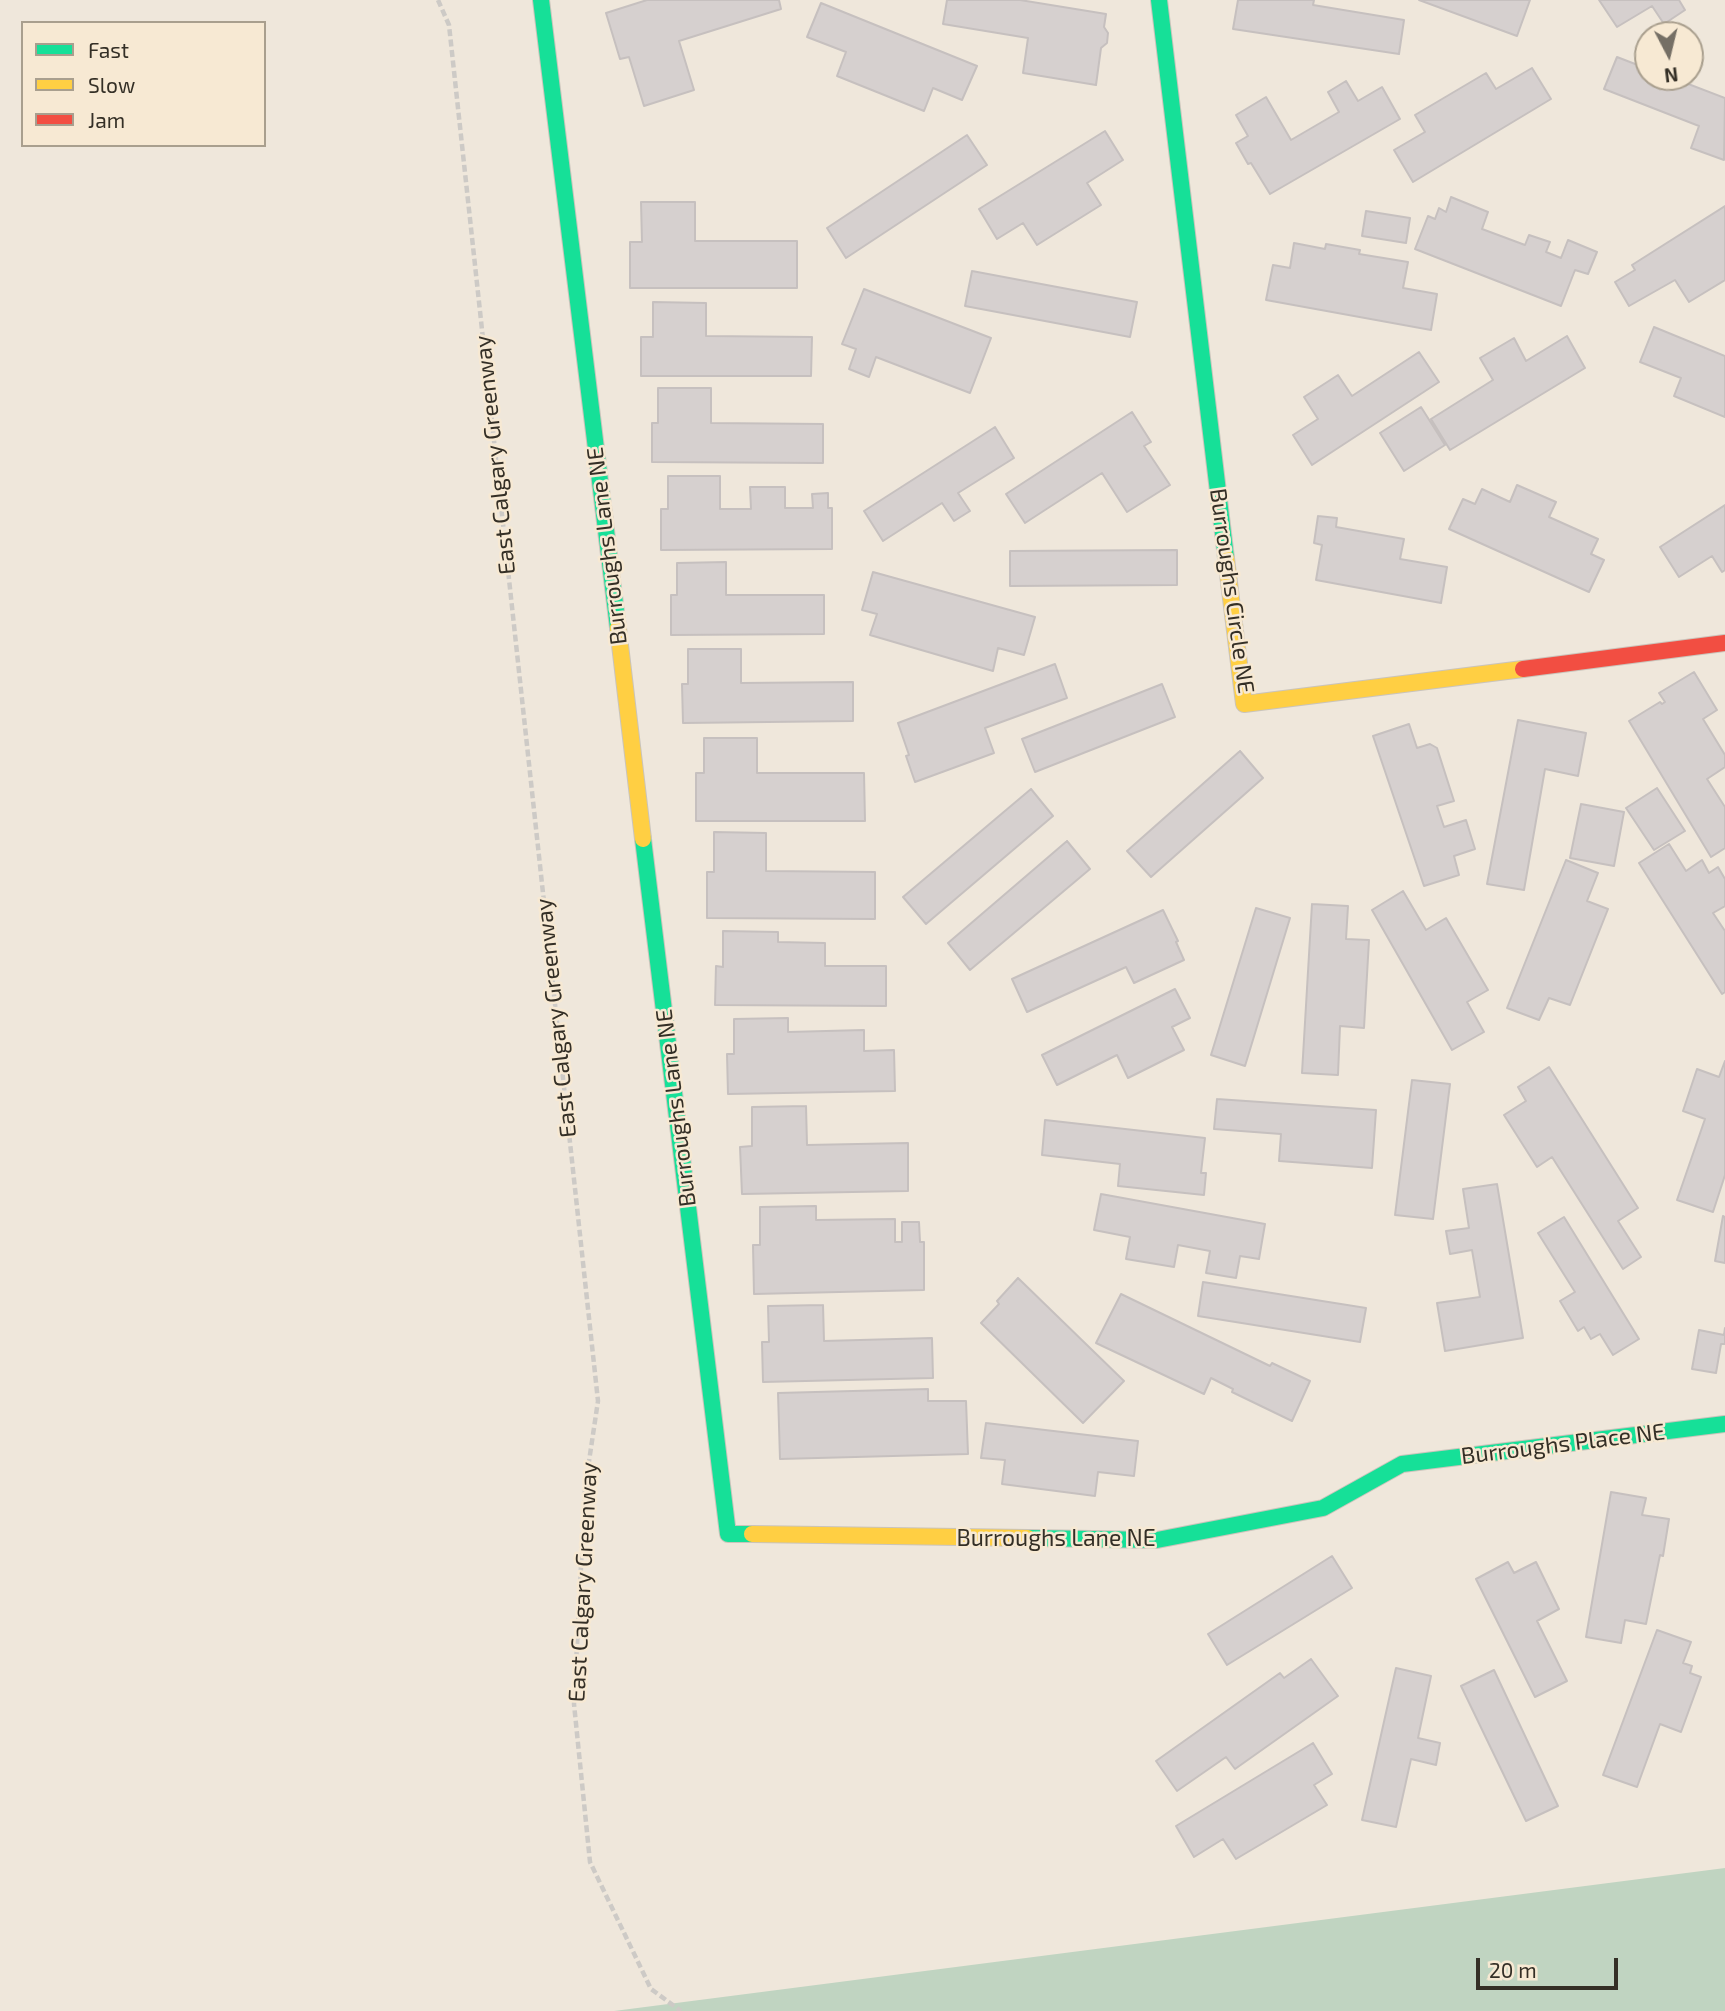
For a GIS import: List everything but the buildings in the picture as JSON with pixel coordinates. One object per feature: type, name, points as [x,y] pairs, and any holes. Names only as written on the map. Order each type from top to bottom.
[{"type":"street","name":"Burroughs Lane NE","points":[[541,0],[728,1534],[1157,1540],[1323,1508],[1402,1464]]},
{"type":"street","name":"Burroughs Circle NE","points":[[1159,0],[1244,704],[1725,643]]},
{"type":"street","name":"Burroughs Place NE","points":[[1402,1464],[1725,1424]]},
{"type":"path","name":"East Calgary Greenway","points":[[438,0],[449,26],[598,1401],[585,1488],[574,1704],[590,1862],[651,1989],[681,2011]]},
{"type":"green space","points":[[1725,1868],[1725,2011],[614,2011]]},
{"type":"traffic: fast","points":[[541,0],[618,628]]},
{"type":"traffic: fast","points":[[1159,0],[1226,558]]},
{"type":"traffic: fast","points":[[643,839],[728,1534],[752,1534]]},
{"type":"traffic: fast","points":[[1028,1538],[1157,1540],[1323,1508],[1402,1464],[1725,1424]]},
{"type":"traffic: slow","points":[[1226,558],[1244,704],[1523,669]]},
{"type":"traffic: slow","points":[[618,628],[643,839]]},
{"type":"traffic: slow","points":[[752,1534],[1028,1538]]},
{"type":"traffic: jam","points":[[1523,669],[1725,643]]}]
